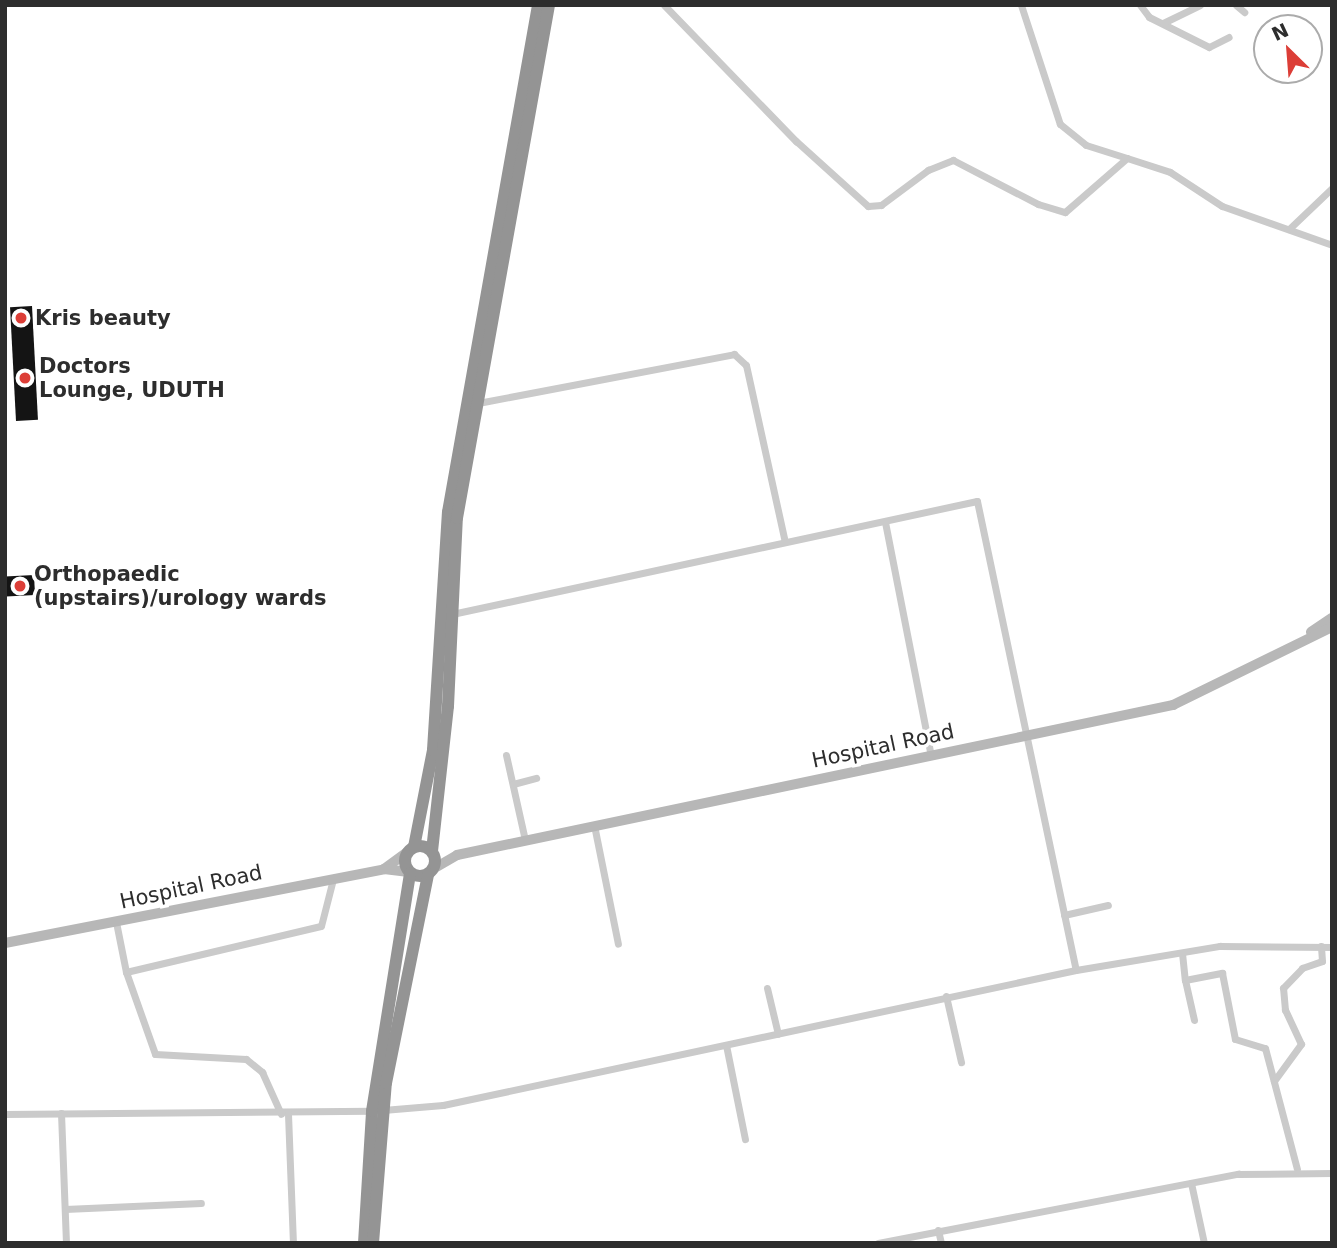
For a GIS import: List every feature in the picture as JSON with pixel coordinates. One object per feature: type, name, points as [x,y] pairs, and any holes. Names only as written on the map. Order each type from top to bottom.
[{"type":"highway","points":[[364,1243],[378,1110],[410,890],[407,872],[410,850],[433,750],[452,488],[538,5]]},
{"type":"highway","points":[[373,1243],[378,1110],[431,871],[452,614],[454,545],[549,5]]},
{"type":"highway","points":[[410,850],[432,851]]},
{"type":"highway","points":[[407,872],[431,871]]},
{"type":"street","points":[[664,5],[796,142],[868,206],[881,205],[928,170],[953,160],[1038,204],[1065,212],[1127,158]]},
{"type":"street","points":[[1021,5],[1060,124],[1086,145],[1170,172],[1222,206],[1332,245]]},
{"type":"street","points":[[1140,5],[1163,23],[1209,47],[1229,37]]},
{"type":"street","points":[[1163,23],[1200,5]]},
{"type":"street","points":[[1236,5],[1244,12]]},
{"type":"street","points":[[1289,229],[1332,188]]},
{"type":"street","points":[[478,403],[734,354],[746,365],[785,542]]},
{"type":"street","points":[[452,614],[977,501],[1076,970]]},
{"type":"street","points":[[885,522],[931,756]]},
{"type":"street","points":[[1303,639],[1332,618]]},
{"type":"street","points":[[1303,639],[1332,627]]},
{"type":"street","name":"Hospital Road","points":[[457,855],[1172,705],[1303,639]]},
{"type":"street","points":[[506,755],[525,840]]},
{"type":"street","points":[[513,784],[536,778]]},
{"type":"street","points":[[594,825],[618,944]]},
{"type":"street","points":[[384,869],[410,850]]},
{"type":"street","points":[[432,851],[457,855]]},
{"type":"street","points":[[431,871],[457,855]]},
{"type":"street","points":[[384,869],[407,872]]},
{"type":"street","name":"Hospital Road","points":[[5,943],[384,869]]},
{"type":"street","points":[[126,972],[321,926],[333,879]]},
{"type":"street","points":[[1064,915],[1108,905]]},
{"type":"street","points":[[116,922],[126,972],[155,1054],[246,1059],[262,1072],[284,1114],[293,1243]]},
{"type":"street","points":[[5,1114],[284,1114],[443,1105],[1076,970],[1220,946],[1332,947]]},
{"type":"street","points":[[1274,1082],[1301,1044],[1285,1010],[1283,988],[1302,968],[1322,961],[1321,946]]},
{"type":"street","points":[[1182,953],[1194,1020]]},
{"type":"street","points":[[1185,980],[1222,973],[1235,1039],[1265,1048],[1297,1169]]},
{"type":"street","points":[[767,988],[778,1034]]},
{"type":"street","points":[[946,996],[961,1062]]},
{"type":"street","points":[[726,1045],[745,1139]]},
{"type":"street","points":[[61,1113],[66,1243]]},
{"type":"street","points":[[878,1243],[1191,1183],[1297,1169],[1332,1173]]},
{"type":"street","points":[[1191,1183],[1204,1243]]},
{"type":"street","points":[[65,1209],[201,1203]]},
{"type":"street","points":[[938,1230],[941,1243]]},
{"type":"building","name":"Doctors Lounge, UDUTH","points":[[32,306],[38,420],[16,421],[10,307]]},
{"type":"building","name":"Orthopaedic (upstairs)/urology wards","points":[[34,575],[35,595],[6,596],[5,577]]},
{"type":"place","name":"Kris beauty","points":[[21,318]]},
{"type":"place","name":"Doctors Lounge, UDUTH","points":[[25,378]]},
{"type":"place","name":"Orthopaedic (upstairs)/urology wards","points":[[20,586]]}]
